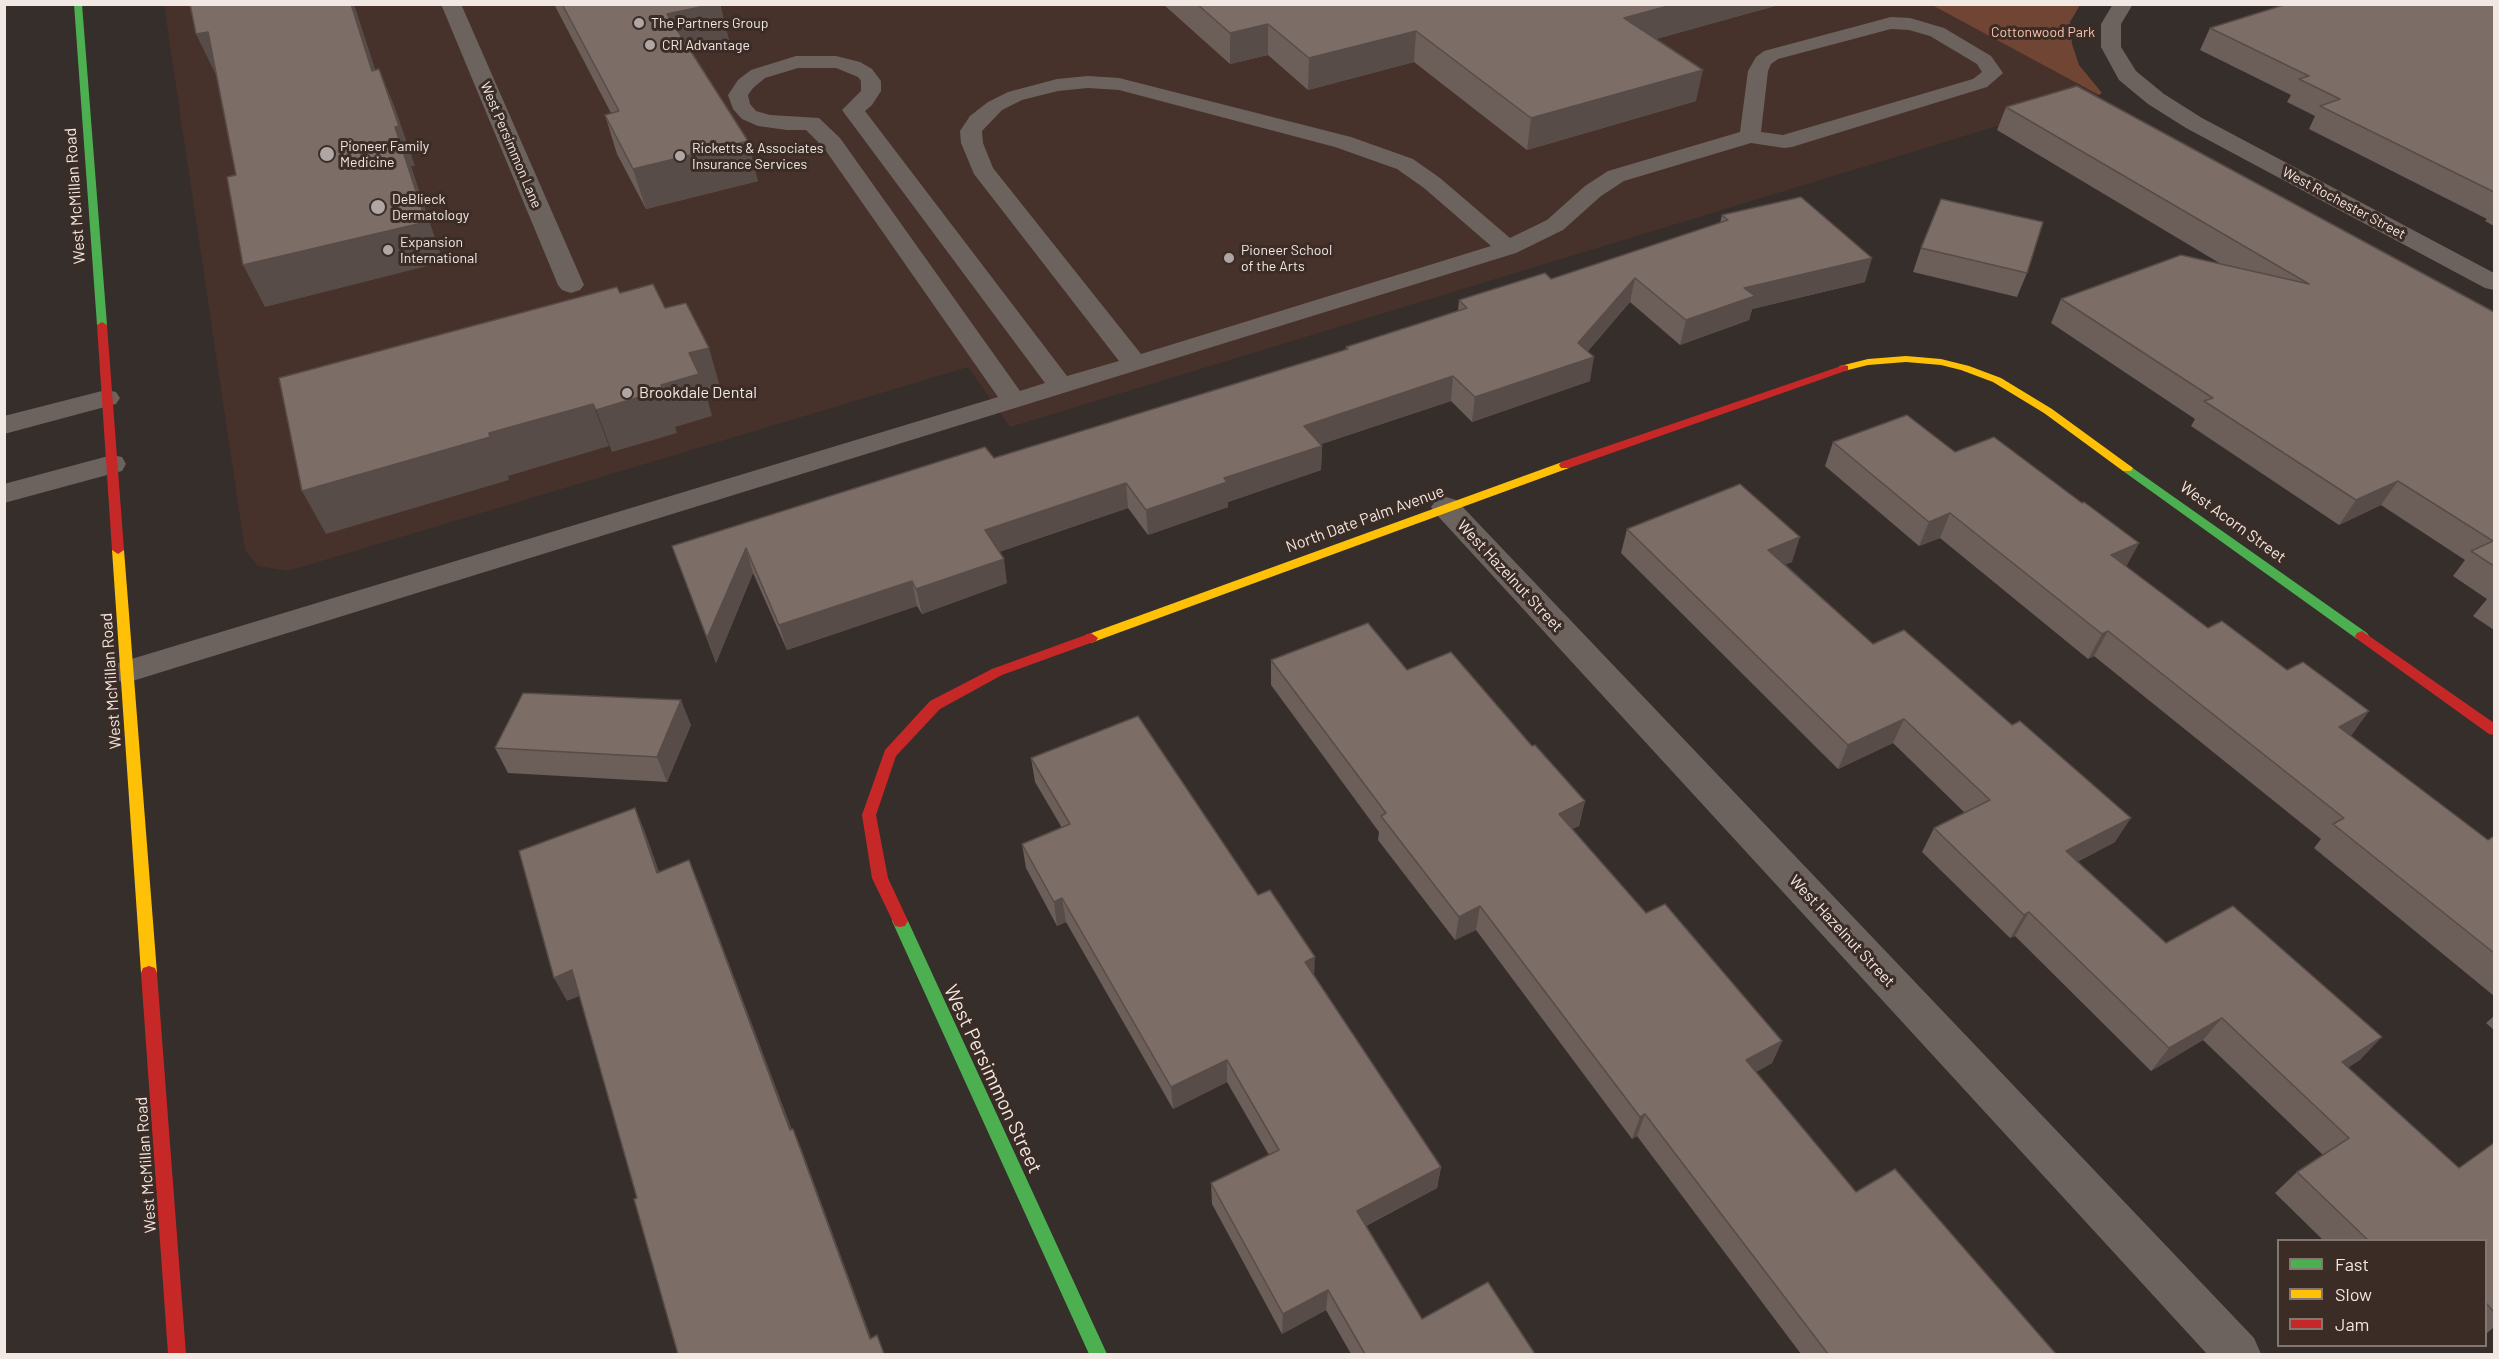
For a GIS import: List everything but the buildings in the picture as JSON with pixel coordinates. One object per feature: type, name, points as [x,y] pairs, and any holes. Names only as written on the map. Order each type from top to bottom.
[{"type":"street","name":"West McMillan Road","points":[[78,4],[177,1354]]},
{"type":"street","name":"West Persimmon Lane","points":[[451,4],[572,285]]},
{"type":"street","name":"West Rochester Street","points":[[2123,4],[2111,24],[2111,47],[2127,75],[2156,99],[2194,123],[2494,283]]},
{"type":"street","name":"North Date Palm Avenue","points":[[869,815],[890,754],[935,705],[997,672],[1446,507],[1824,374],[1868,362],[1906,359],[1941,362]]},
{"type":"street","name":"West Acorn Street","points":[[1941,362],[1997,380],[2048,411],[2494,730]]},
{"type":"street","points":[[4,425],[106,398]]},
{"type":"street","points":[[4,494],[112,464]]},
{"type":"street","name":"West Hazelnut Street","points":[[1446,507],[2238,1354]]},
{"type":"street","name":"West Persimmon Street","points":[[869,815],[880,878],[1098,1354]]},
{"type":"lane","points":[[126,672],[1508,248],[1555,225],[1593,191],[1616,176],[1750,136],[1784,142],[1980,83],[1993,73],[1984,60],[1937,32],[1910,24],[1891,23],[1876,26],[1771,55],[1763,61],[1758,71],[1750,136]]},
{"type":"lane","points":[[1014,401],[832,142],[811,123],[787,124],[765,121],[749,115],[740,105],[738,95],[745,84],[758,74],[796,62],[836,62],[853,66],[865,73],[871,81],[871,91],[866,101],[853,110],[1061,386]]},
{"type":"lane","points":[[1135,364],[982,169],[972,143],[972,131],[978,121],[995,106],[1015,96],[1057,85],[1088,82],[1119,84],[1343,142],[1405,164],[1432,183],[1508,248]]},
{"type":"shaded area","points":[[1932,4],[2099,95],[1010,427],[968,367],[288,571],[258,566],[245,550],[164,5]]},
{"type":"green space","name":"Cottonwood Park","points":[[1932,5],[2080,5],[2070,22],[2072,44],[2079,65],[2102,93],[2099,95]]},
{"type":"traffic: fast","points":[[78,4],[102,325]]},
{"type":"traffic: fast","points":[[2127,468],[2362,636]]},
{"type":"traffic: fast","points":[[900,921],[1098,1354]]},
{"type":"traffic: slow","points":[[1844,368],[1868,362],[1906,359],[1941,362],[1965,368],[1997,380],[2048,411],[2127,468]]},
{"type":"traffic: slow","points":[[1091,638],[1565,465]]},
{"type":"traffic: slow","points":[[118,550],[149,973]]},
{"type":"traffic: jam","points":[[102,325],[118,550]]},
{"type":"traffic: jam","points":[[1565,465],[1844,368]]},
{"type":"traffic: jam","points":[[2362,636],[2494,730]]},
{"type":"traffic: jam","points":[[900,921],[880,878],[869,815],[890,754],[935,705],[997,672],[1091,638]]},
{"type":"traffic: jam","points":[[149,973],[177,1354]]},
{"type":"place","name":"The Partners Group","points":[[639,23]]},
{"type":"place","name":"CRI Advantage","points":[[650,45]]},
{"type":"place","name":"Pioneer Family Medicine","points":[[327,154]]},
{"type":"place","name":"Ricketts & Associates Insurance Services","points":[[680,156]]},
{"type":"place","name":"DeBlieck Dermatology","points":[[378,207]]},
{"type":"place","name":"Expansion International","points":[[388,250]]},
{"type":"place","name":"Pioneer School of the Arts","points":[[1229,258]]},
{"type":"place","name":"Brookdale Dental","points":[[627,393]]}]
